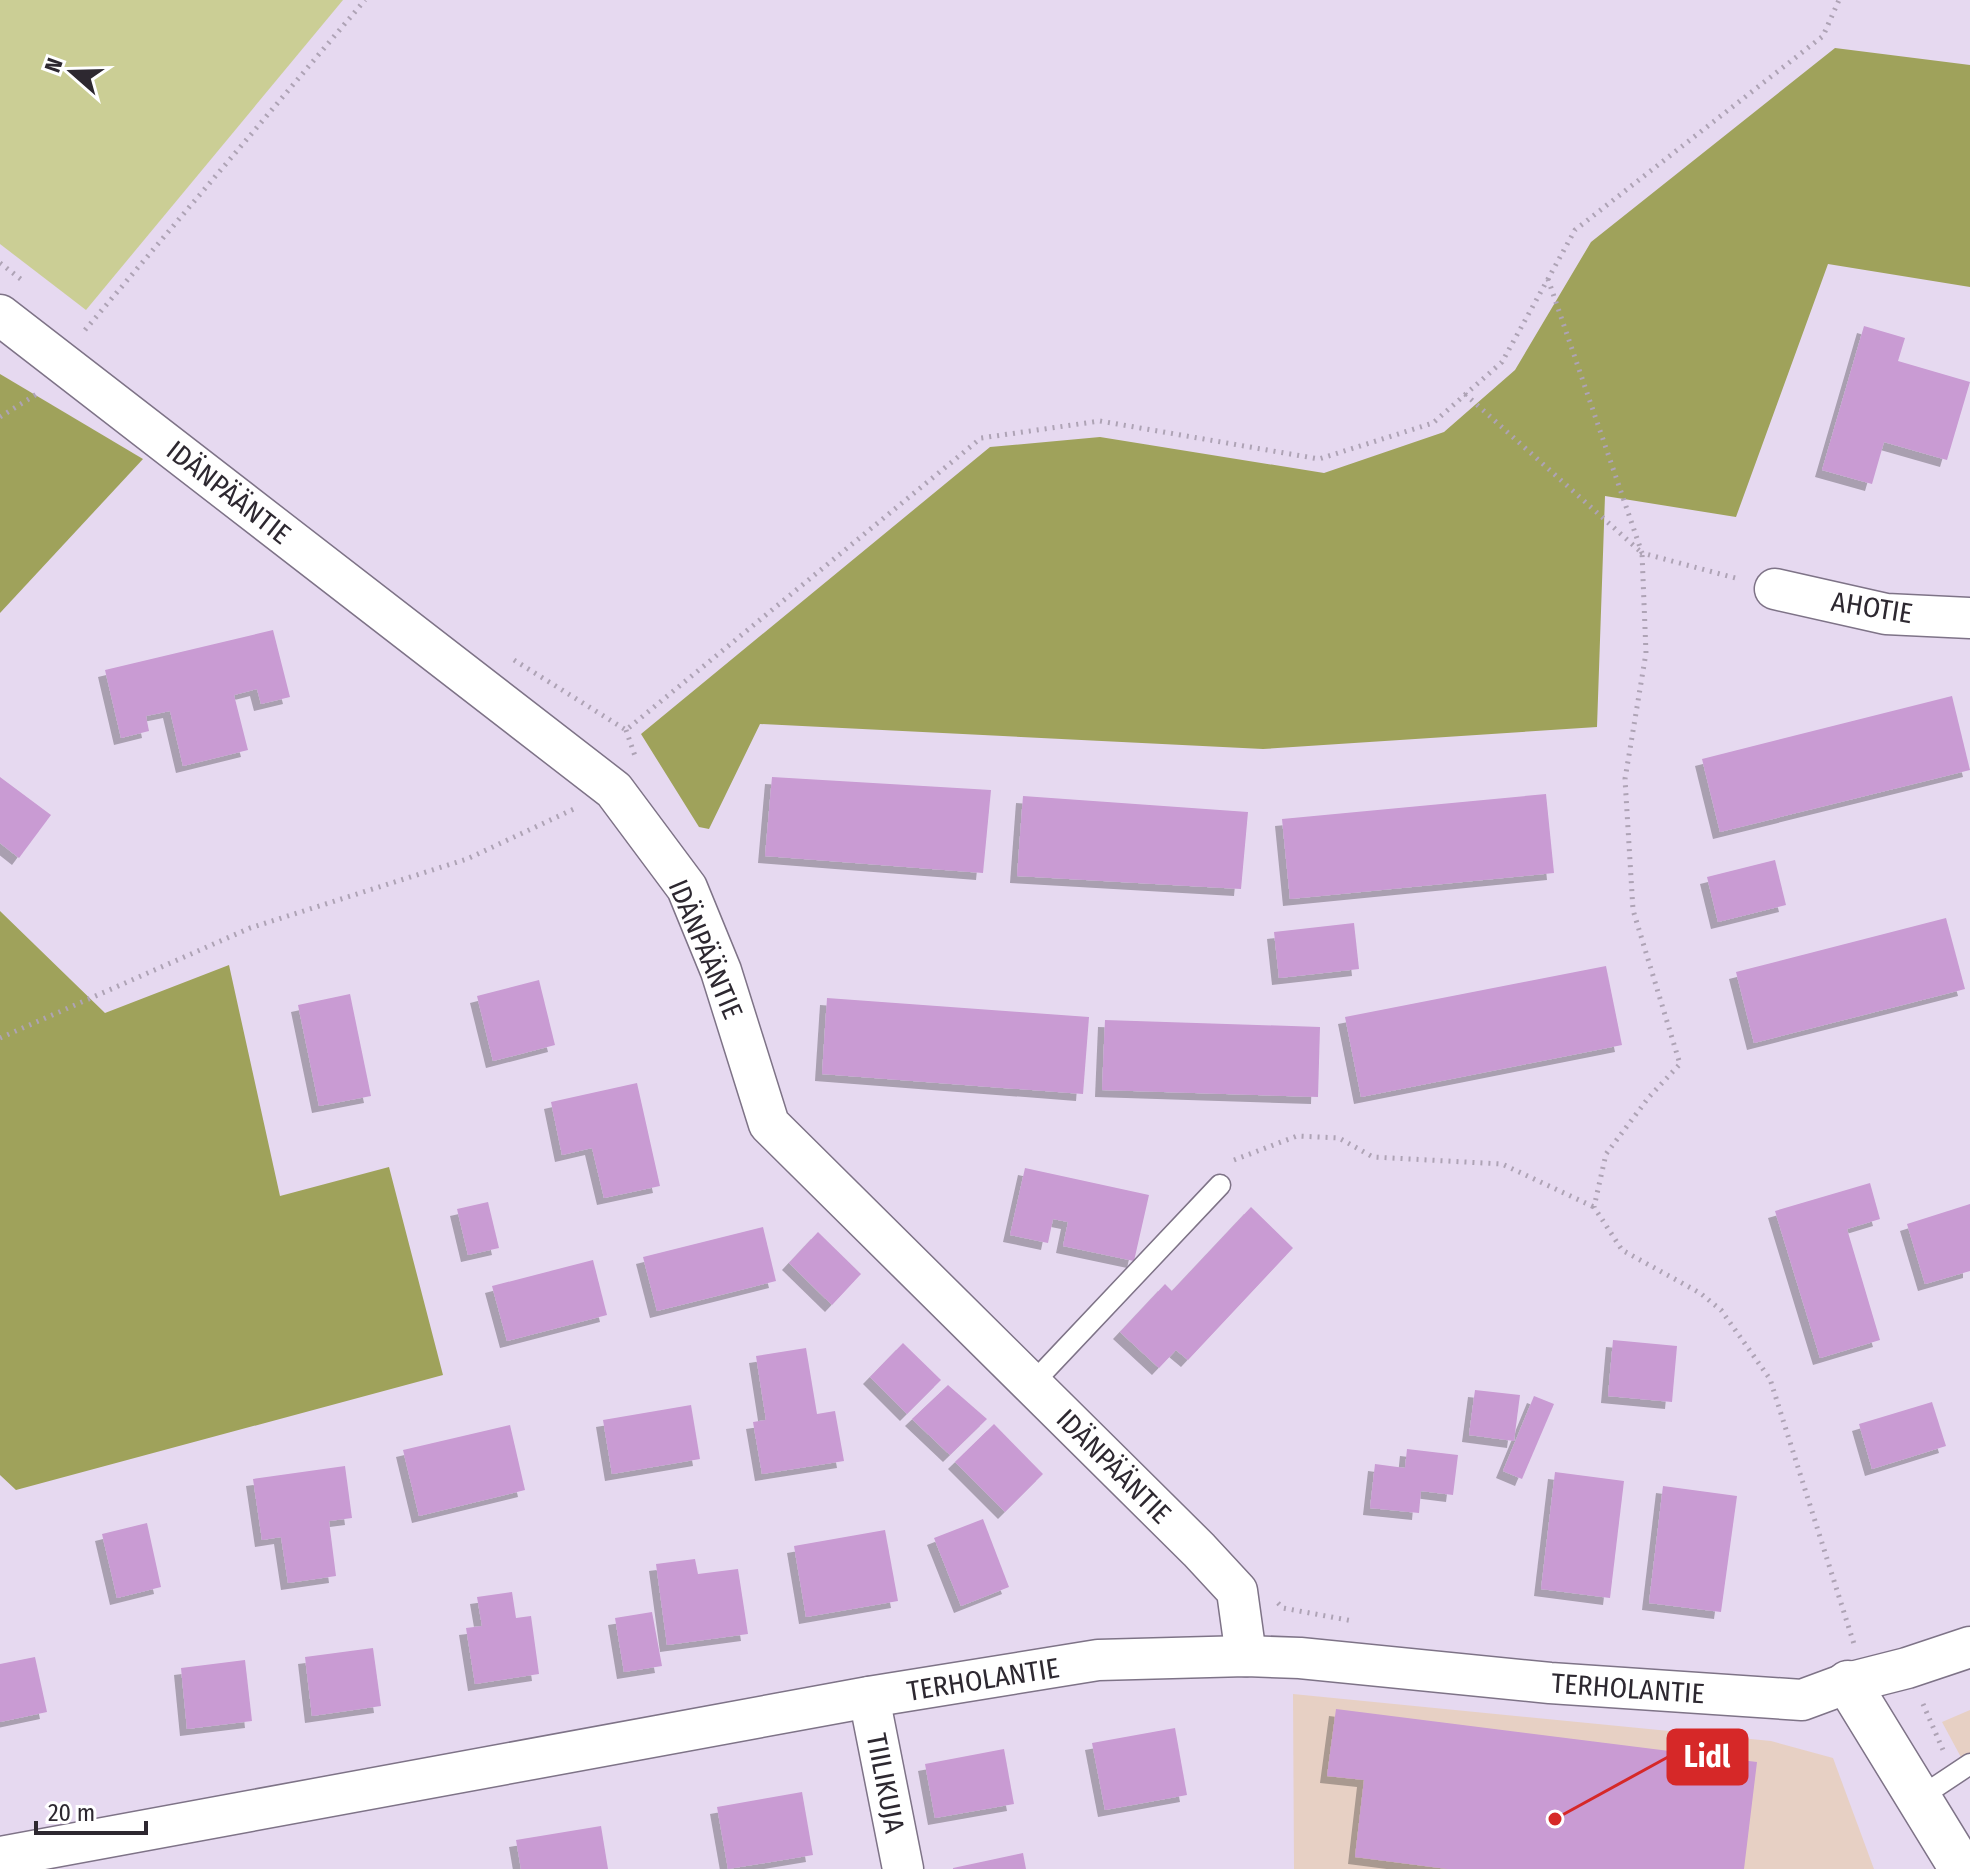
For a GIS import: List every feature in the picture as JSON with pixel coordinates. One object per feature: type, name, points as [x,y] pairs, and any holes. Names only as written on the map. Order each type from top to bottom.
[{"type":"street","name":"IDÄNPÄÄNTIE","points":[[0,315],[614,790],[687,888],[721,971],[769,1124],[1237,1591],[1246,1656]]},
{"type":"street","name":"AHOTIE","points":[[1775,589],[1886,614],[1970,618]]},
{"type":"street","name":"TERHOLANTIE","points":[[0,1857],[869,1697],[1098,1660],[1246,1656],[1300,1658],[1550,1683],[1802,1700],[1852,1668],[1907,1668],[1970,1647]]},
{"type":"street","points":[[1852,1668],[1919,1798],[1962,1869]]},
{"type":"street","name":"TIILIKUJA","points":[[869,1697],[903,1869]]},
{"type":"lane","points":[[1032,1384],[1220,1185]]},
{"type":"lane","points":[[1919,1798],[1962,1770]]},
{"type":"path","points":[[85,330],[365,0]]},
{"type":"path","points":[[626,730],[981,438],[1100,421],[1319,459],[1433,423],[1502,362],[1575,230],[1823,36],[1839,0]]},
{"type":"path","points":[[0,263],[24,282]]},
{"type":"path","points":[[1548,278],[1642,553],[1646,653],[1625,779],[1633,910],[1680,1064],[1649,1097],[1606,1154],[1594,1207]]},
{"type":"path","points":[[73,320],[98,339]]},
{"type":"path","points":[[1465,394],[1642,553],[1775,589]]},
{"type":"path","points":[[0,1038],[250,928],[467,859],[614,790],[637,763],[626,730],[502,653]]},
{"type":"path","points":[[1220,1185],[1233,1160],[1297,1136],[1339,1138],[1373,1157],[1502,1164],[1594,1207],[1622,1250],[1700,1293],[1721,1310],[1770,1379],[1852,1668]]},
{"type":"path","points":[[1273,1598],[1283,1608]]},
{"type":"path","points":[[1907,1668],[1962,1770]]},
{"type":"shaded area","points":[[1293,1694],[1771,1741],[1833,1758],[1874,1869],[1294,1869]]},
{"type":"shaded area","points":[[1970,1710],[1970,1774],[1942,1722]]},
{"type":"green space","points":[[0,0],[343,0],[86,310],[0,244]]},
{"type":"green space","points":[[1835,48],[1970,65],[1970,287],[1828,264],[1736,517],[1605,496],[1597,727],[1263,749],[760,724],[709,829],[699,827],[641,734],[990,447],[1100,437],[1324,473],[1444,432],[1515,370],[1591,242]]},
{"type":"green space","points":[[0,374],[143,459],[0,613]]},
{"type":"green space","points":[[0,911],[105,1013],[229,965],[280,1196],[389,1167],[443,1375],[16,1490],[0,1475]]},
{"type":"building","points":[[1864,326],[1905,338],[1898,361],[1970,382],[1947,460],[1884,442],[1872,484],[1822,470]]},
{"type":"building","points":[[273,630],[290,697],[261,704],[257,689],[234,695],[248,750],[183,766],[170,711],[146,716],[149,731],[121,738],[105,670]]},
{"type":"building","points":[[1952,696],[1970,770],[1720,832],[1702,759]]},
{"type":"building","points":[[0,777],[51,815],[19,858],[0,843]]},
{"type":"building","points":[[772,777],[991,790],[983,873],[765,856]]},
{"type":"building","points":[[1546,794],[1554,873],[1290,899],[1282,819]]},
{"type":"building","points":[[1023,796],[1248,812],[1241,889],[1017,876]]},
{"type":"building","points":[[1775,860],[1786,905],[1718,922],[1707,877]]},
{"type":"building","points":[[1946,918],[1965,989],[1754,1043],[1736,972]]},
{"type":"building","points":[[1354,923],[1359,969],[1279,978],[1274,932]]},
{"type":"building","points":[[1606,966],[1622,1045],[1361,1097],[1345,1017]]},
{"type":"building","points":[[539,980],[555,1045],[493,1061],[477,996]]},
{"type":"building","points":[[350,994],[371,1096],[319,1106],[298,1005]]},
{"type":"building","points":[[827,998],[1089,1017],[1083,1094],[822,1074]]},
{"type":"building","points":[[1105,1020],[1320,1027],[1318,1097],[1102,1090]]},
{"type":"building","points":[[637,1083],[660,1186],[604,1198],[592,1148],[562,1155],[551,1102]]},
{"type":"building","points":[[1025,1168],[1149,1195],[1134,1261],[1063,1246],[1068,1222],[1053,1219],[1048,1243],[1010,1235]]},
{"type":"building","points":[[1870,1183],[1880,1219],[1847,1229],[1880,1340],[1820,1358],[1775,1211]]},
{"type":"building","points":[[488,1202],[499,1248],[468,1255],[457,1209]]},
{"type":"building","points":[[1970,1204],[1970,1271],[1925,1284],[1907,1224]]},
{"type":"building","points":[[1251,1207],[1293,1248],[1188,1360],[1176,1350],[1159,1368],[1120,1332],[1165,1284],[1172,1291]]},
{"type":"building","points":[[763,1227],[776,1281],[657,1311],[643,1257]]},
{"type":"building","points":[[818,1232],[861,1274],[832,1305],[789,1263]]},
{"type":"building","points":[[593,1260],[607,1315],[507,1341],[492,1286]]},
{"type":"building","points":[[1613,1340],[1677,1346],[1672,1402],[1608,1396]]},
{"type":"building","points":[[903,1343],[941,1380],[907,1414],[870,1377]]},
{"type":"building","points":[[806,1348],[817,1414],[835,1411],[844,1461],[762,1474],[753,1422],[766,1420],[756,1356]]},
{"type":"building","points":[[948,1385],[987,1419],[950,1455],[912,1419]]},
{"type":"building","points":[[1475,1390],[1520,1395],[1514,1441],[1469,1435]]},
{"type":"building","points":[[1534,1396],[1554,1404],[1522,1479],[1503,1471]]},
{"type":"building","points":[[1932,1402],[1946,1446],[1872,1469],[1859,1424]]},
{"type":"building","points":[[691,1405],[700,1459],[612,1474],[603,1420]]},
{"type":"building","points":[[994,1424],[1043,1474],[1005,1512],[955,1462]]},
{"type":"building","points":[[510,1425],[525,1490],[419,1516],[403,1450]]},
{"type":"building","points":[[1407,1449],[1458,1455],[1453,1495],[1421,1491],[1419,1513],[1370,1508],[1375,1464],[1405,1468]]},
{"type":"building","points":[[345,1466],[352,1518],[329,1521],[336,1576],[288,1583],[281,1537],[262,1540],[253,1479]]},
{"type":"building","points":[[1555,1472],[1624,1481],[1610,1598],[1541,1589]]},
{"type":"building","points":[[1663,1486],[1737,1496],[1721,1612],[1649,1603]]},
{"type":"building","points":[[983,1519],[1009,1587],[961,1606],[934,1538]]},
{"type":"building","points":[[147,1523],[161,1587],[117,1598],[102,1534]]},
{"type":"building","points":[[885,1530],[898,1601],[806,1617],[794,1546]]},
{"type":"building","points":[[695,1559],[698,1574],[738,1569],[748,1634],[667,1645],[656,1564]]},
{"type":"building","points":[[512,1592],[516,1618],[531,1616],[539,1674],[475,1684],[466,1628],[482,1626],[477,1597]]},
{"type":"building","points":[[652,1612],[662,1666],[624,1672],[615,1618]]},
{"type":"building","points":[[373,1648],[381,1706],[312,1716],[305,1657]]},
{"type":"building","points":[[35,1657],[47,1712],[0,1722],[0,1664]]},
{"type":"building","points":[[245,1660],[252,1721],[187,1729],[181,1668]]},
{"type":"building","points":[[1336,1709],[1757,1762],[1744,1869],[1448,1869],[1355,1857],[1364,1780],[1327,1776]]},
{"type":"building","points":[[1175,1728],[1187,1795],[1105,1810],[1092,1743]]},
{"type":"building","points":[[1004,1749],[1014,1804],[935,1818],[925,1764]]},
{"type":"building","points":[[802,1792],[813,1855],[728,1869],[717,1807]]},
{"type":"building","points":[[601,1826],[608,1869],[521,1869],[516,1840]]},
{"type":"building","points":[[1023,1853],[1026,1869],[953,1869],[953,1868]]},
{"type":"place","name":"Lidl","points":[[1555,1819]]}]
